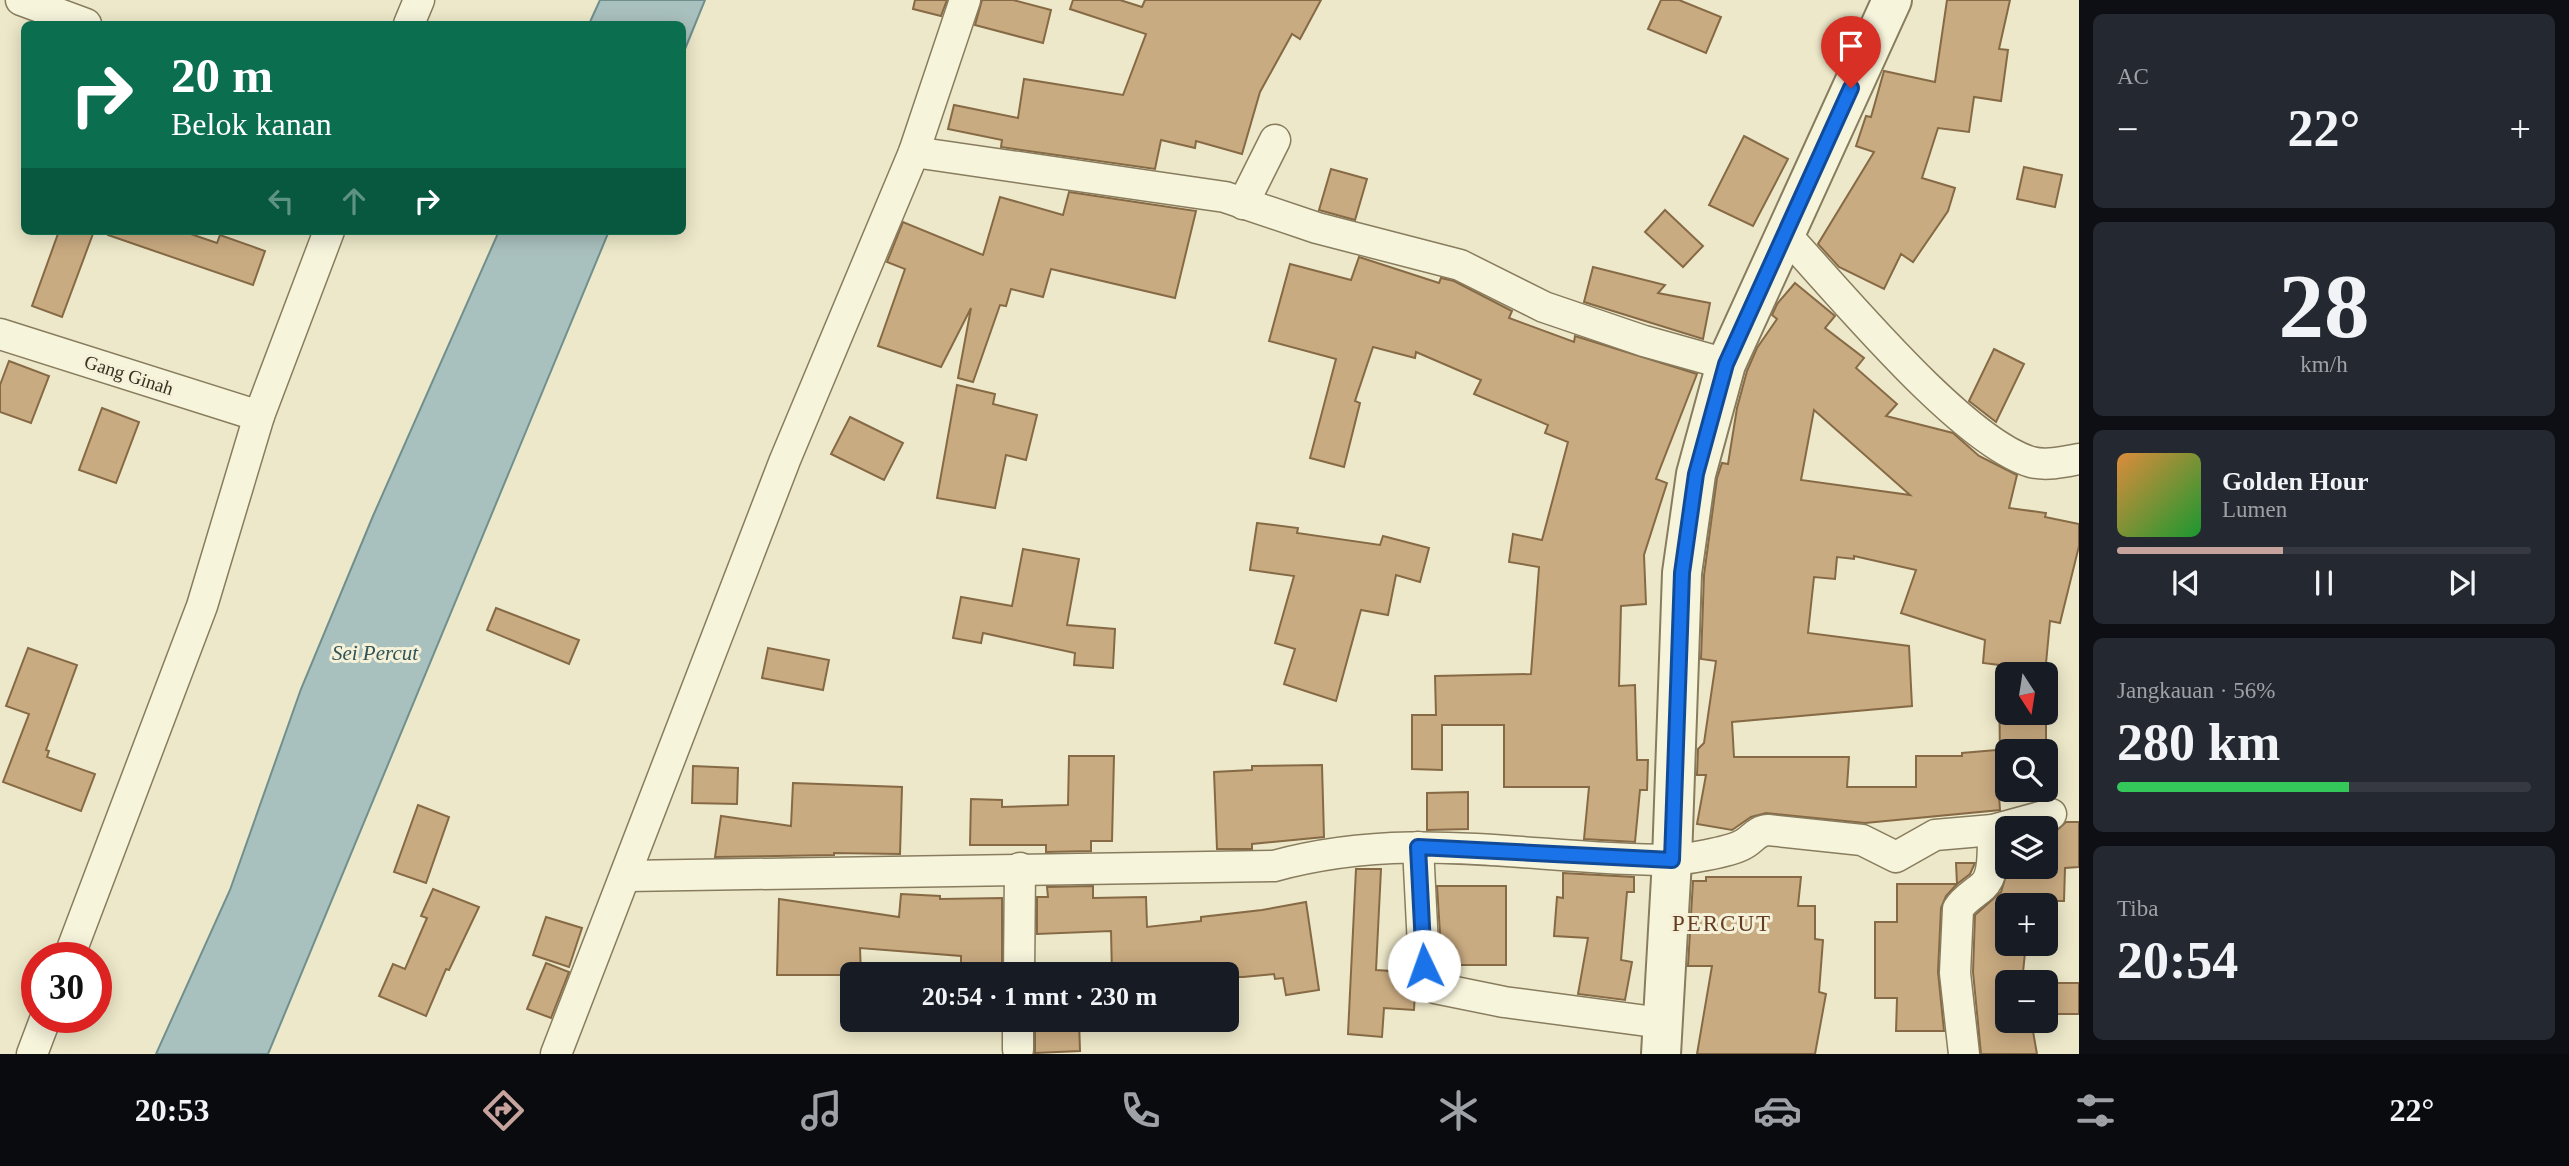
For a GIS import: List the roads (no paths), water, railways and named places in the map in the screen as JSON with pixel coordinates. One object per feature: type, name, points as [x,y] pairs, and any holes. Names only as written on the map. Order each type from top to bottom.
[{"type":"street","points":[[21,0],[78,21]]},
{"type":"street","points":[[410,21],[419,0]]},
{"type":"street","points":[[556,1054],[785,460],[914,152],[965,0]]},
{"type":"street","points":[[1418,847],[1424,966],[1428,980],[1435,988],[1662,1039],[1684,544],[1696,474],[1726,364],[1892,0]]},
{"type":"street","points":[[1243,204],[1275,140]]},
{"type":"street","points":[[914,152],[1170,187],[1243,204],[1317,229],[1460,265],[1544,307],[1726,364]]},
{"type":"street","points":[[1785,234],[1934,392],[2001,449],[2033,463],[2079,459]]},
{"type":"street","points":[[75,942],[202,606],[259,416],[327,235]]},
{"type":"street","name":"Gang Ginah","points":[[0,334],[259,416]]},
{"type":"street","points":[[626,876],[1274,866],[1346,850],[1418,847],[1672,860],[1742,845],[1759,831],[1808,832],[1862,840],[1896,857],[1935,835],[1993,830],[2051,814]]},
{"type":"street","points":[[1964,1054],[1955,973],[1958,909],[1962,902],[1986,884],[1991,874],[1993,830]]},
{"type":"street","points":[[1019,962],[1020,868]]},
{"type":"street","points":[[32,1054],[40,1033]]},
{"type":"water","points":[[600,0],[705,0],[686,47],[686,21],[590,21]]},
{"type":"water","name":"Sei Percut","points":[[497,235],[607,235],[268,1054],[156,1054],[230,890],[301,689],[373,516]]},
{"type":"district","name":"PERCUT","points":[[1722,923]]}]
